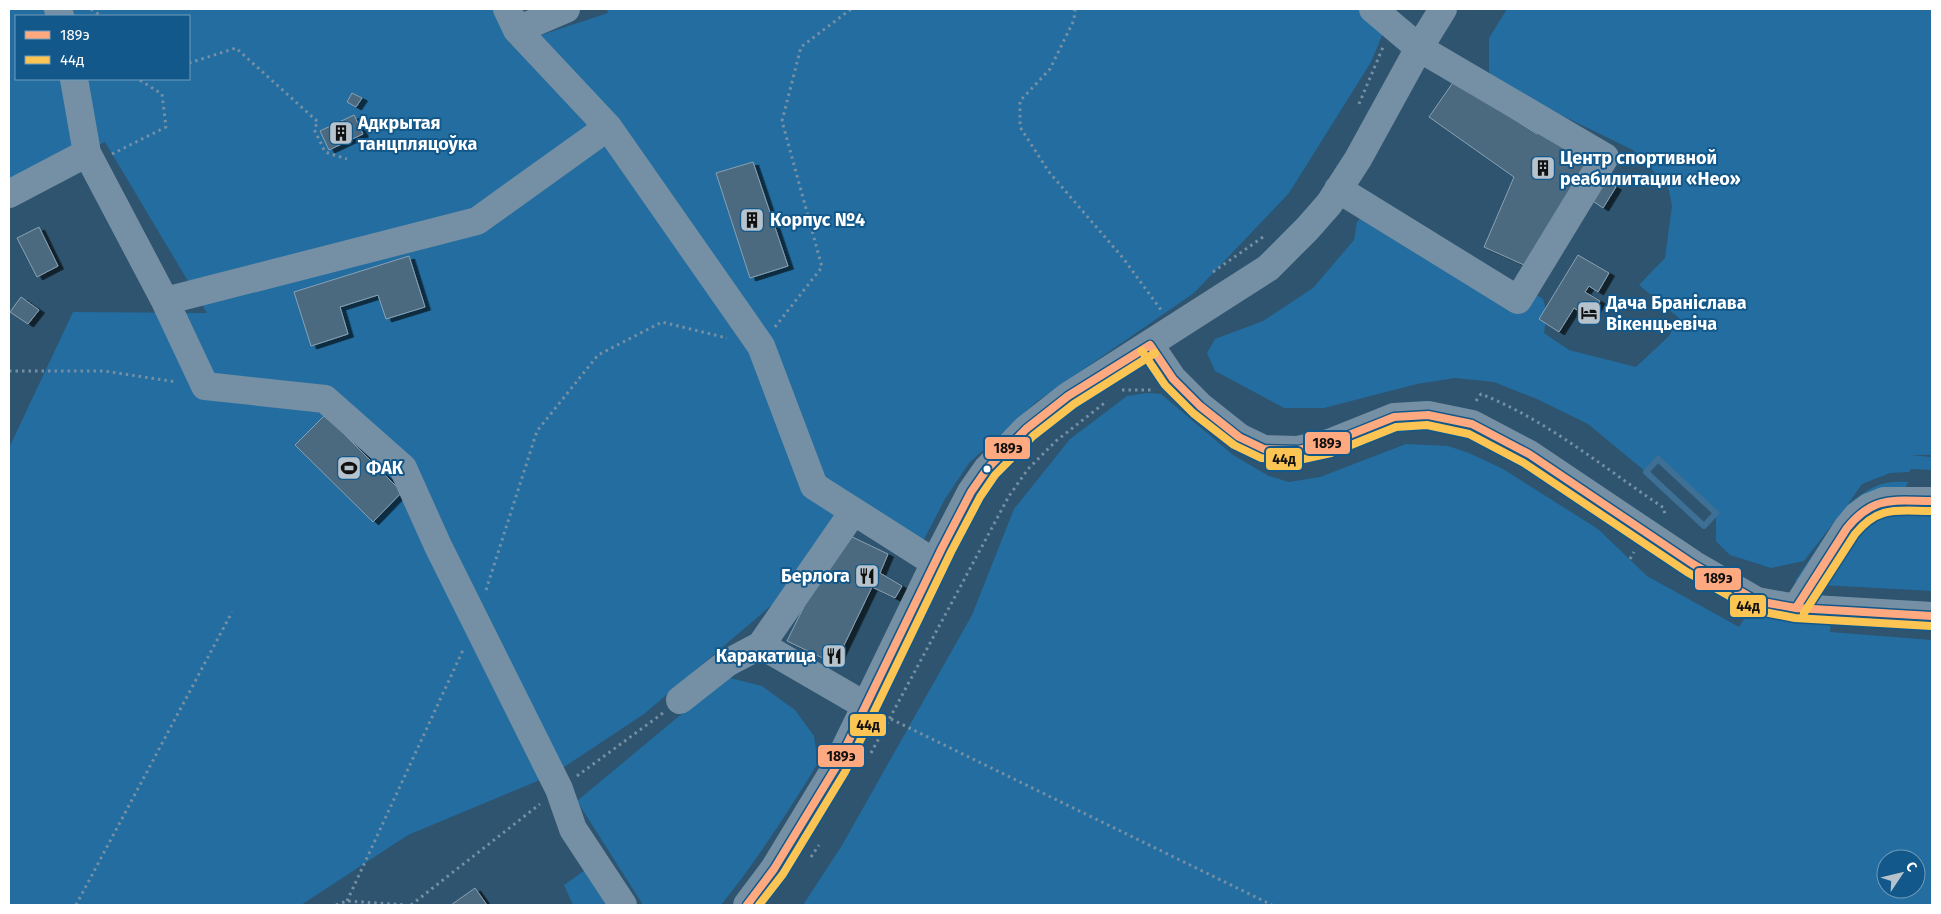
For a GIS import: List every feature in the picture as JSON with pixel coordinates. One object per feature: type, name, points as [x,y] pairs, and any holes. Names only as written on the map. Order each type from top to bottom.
[{"type":"street","points":[[512,19],[566,9]]},
{"type":"street","points":[[748,905],[774,869],[836,767],[942,548],[971,492],[987,469],[1026,429],[1068,396],[1150,345],[1237,286],[1268,268],[1307,229],[1330,204],[1358,159],[1442,9]]},
{"type":"street","points":[[1338,189],[1518,300],[1605,157],[1419,48],[1383,17]]},
{"type":"street","points":[[512,19],[608,127],[761,346],[814,486],[935,563]]},
{"type":"street","points":[[74,80],[87,153],[165,301],[206,386],[325,399],[403,468],[438,546],[559,789],[573,829],[623,905]]},
{"type":"street","points":[[165,301],[477,221],[608,127]]},
{"type":"street","points":[[9,194],[87,153]]},
{"type":"street","points":[[1150,345],[1173,379],[1200,406],[1239,437],[1264,449],[1298,450],[1329,443],[1394,417],[1428,415],[1472,424],[1529,454],[1693,564],[1757,600],[1796,608],[1932,616]]},
{"type":"street","points":[[1796,608],[1847,528],[1857,516],[1869,507],[1884,501],[1932,501]]},
{"type":"street","points":[[680,700],[727,663],[761,645],[853,512]]},
{"type":"street","points":[[761,645],[866,706]]},
{"type":"path","points":[[347,901],[476,621],[536,431],[598,355],[662,322],[761,346],[822,267],[782,121],[801,47],[852,9]]},
{"type":"path","points":[[1074,9],[1074,20],[1050,69],[1020,101],[1020,127],[1049,172],[1122,258],[1161,310]]},
{"type":"path","points":[[1356,111],[1383,17]]},
{"type":"path","points":[[190,62],[236,48],[318,122],[314,129],[325,152],[347,159]]},
{"type":"path","points":[[87,153],[106,158],[166,127],[162,94],[140,80]]},
{"type":"path","points":[[1213,273],[1264,236]]},
{"type":"path","points":[[9,371],[104,371],[206,386]]},
{"type":"path","points":[[867,761],[1009,496],[1028,469],[1056,441],[1122,390],[1156,390]]},
{"type":"path","points":[[76,905],[232,612]]},
{"type":"path","points":[[336,905],[347,901],[409,905],[559,789],[680,700]]},
{"type":"path","points":[[866,706],[1272,905]]},
{"type":"path","points":[[808,861],[824,837]]},
{"type":"shaded area","points":[[9,9],[495,9],[511,45],[608,13],[607,9],[1393,9],[1371,62],[1289,193],[1194,293],[1036,402],[969,463],[945,499],[919,549],[850,504],[780,598],[644,714],[552,775],[408,835],[301,905],[9,905],[9,448],[73,312],[207,313],[105,142],[9,185]]},
{"type":"shaded area","points":[[1507,9],[1932,9],[1932,455],[1909,455],[1932,457],[1932,470],[1911,469],[1909,472],[1890,473],[1862,484],[1848,504],[1876,486],[1890,482],[1908,482],[1906,487],[1891,487],[1801,583],[1795,581],[1838,517],[1804,561],[1771,568],[1730,555],[1716,541],[1716,513],[1658,459],[1646,472],[1588,424],[1537,399],[1494,382],[1455,378],[1417,384],[1324,408],[1284,408],[1215,371],[1207,353],[1215,339],[1263,321],[1313,288],[1354,240],[1357,222],[1367,211],[1390,206],[1543,299],[1547,313],[1544,333],[1569,350],[1636,367],[1669,336],[1679,318],[1639,285],[1665,258],[1672,206],[1668,186],[1633,150],[1493,82],[1489,71],[1489,38]]},
{"type":"shaded area","points":[[1147,393],[1161,394],[1233,455],[1269,476],[1289,482],[1320,477],[1406,444],[1448,446],[1469,453],[1503,469],[1598,529],[1647,576],[1739,627],[1750,610],[1831,616],[1830,632],[1932,640],[1932,905],[803,905],[841,847],[972,615],[1014,509],[1070,439],[1127,396]]},
{"type":"shaded area","points":[[1932,511],[1932,591],[1822,585],[1873,514]]},
{"type":"shaded area","points":[[726,677],[762,686],[795,710],[814,736],[818,763],[772,836],[721,905],[643,905],[577,801]]},
{"type":"shaded area","points":[[585,870],[608,905],[573,905],[564,885]]},
{"type":"building","name":"Центр спортивной реабилитации «Нео»","points":[[1454,81],[1537,134],[1541,128],[1591,159],[1524,265],[1484,247],[1514,177],[1429,117]]},
{"type":"building","points":[[352,93],[362,98],[356,107],[347,102]]},
{"type":"building","name":"Адкрытая танцпляцоўка","points":[[354,115],[363,134],[329,150],[320,131]]},
{"type":"building","name":"Корпус №4","points":[[753,162],[788,266],[750,278],[716,173]]},
{"type":"building","points":[[1602,179],[1616,187],[1603,208],[1590,199]]},
{"type":"building","points":[[39,227],[58,266],[37,277],[17,238]]},
{"type":"building","points":[[1578,255],[1609,273],[1598,292],[1589,286],[1585,292],[1600,301],[1590,318],[1574,308],[1559,332],[1539,319]]},
{"type":"building","points":[[409,256],[425,307],[386,319],[378,295],[340,307],[348,334],[311,346],[294,292]]},
{"type":"building","points":[[21,297],[39,310],[28,324],[10,312]]},
{"type":"building","name":"ФАК","points":[[325,415],[402,492],[373,522],[295,445]]},
{"type":"building","points":[[846,534],[888,554],[880,573],[902,586],[895,598],[872,587],[835,664],[787,641],[822,570]]},
{"type":"building","points":[[475,888],[487,905],[451,905]]},
{"type":"waterway","points":[[1658,459],[1716,513],[1704,526],[1646,472],[1658,459]]},
{"type":"transit line","name":"189э","points":[[1150,345],[1173,379],[1200,406],[1239,437],[1264,449],[1298,450],[1329,443],[1394,417],[1428,415],[1472,424],[1529,454],[1693,564],[1757,601],[1796,608],[1932,616]]},
{"type":"transit line","name":"189э","points":[[747,905],[774,869],[836,767],[942,548],[971,492],[987,469],[1026,429],[1068,396],[1150,345]]},
{"type":"transit line","name":"44д","points":[[1142,351],[1165,385],[1193,413],[1234,445],[1261,458],[1299,460],[1331,453],[1396,427],[1427,425],[1469,434],[1524,463],[1687,572],[1754,610],[1795,618],[1931,626]]},
{"type":"transit line","name":"44д","points":[[759,905],[783,874],[845,772],[951,552],[980,497],[995,475],[1033,436],[1074,404],[1155,353]]},
{"type":"transit line","name":"189э","points":[[1796,608],[1847,528],[1857,517],[1875,505],[1885,502],[1932,501]]},
{"type":"transit line","name":"44д","points":[[1804,613],[1855,534],[1872,518],[1889,512],[1932,511]]},
{"type":"place","name":"Адкрытая танцпляцоўка","points":[[341,133]]},
{"type":"place","name":"Центр спортивной реабилитации «Нео»","points":[[1543,168]]},
{"type":"place","name":"Корпус №4","points":[[752,220]]},
{"type":"place","name":"Дача Браніслава Вікенцьевіча","points":[[1589,313]]},
{"type":"place","name":"ФАК","points":[[349,468]]},
{"type":"place","name":"Берлога","points":[[867,576]]},
{"type":"place","name":"Каракатица","points":[[834,656]]}]
